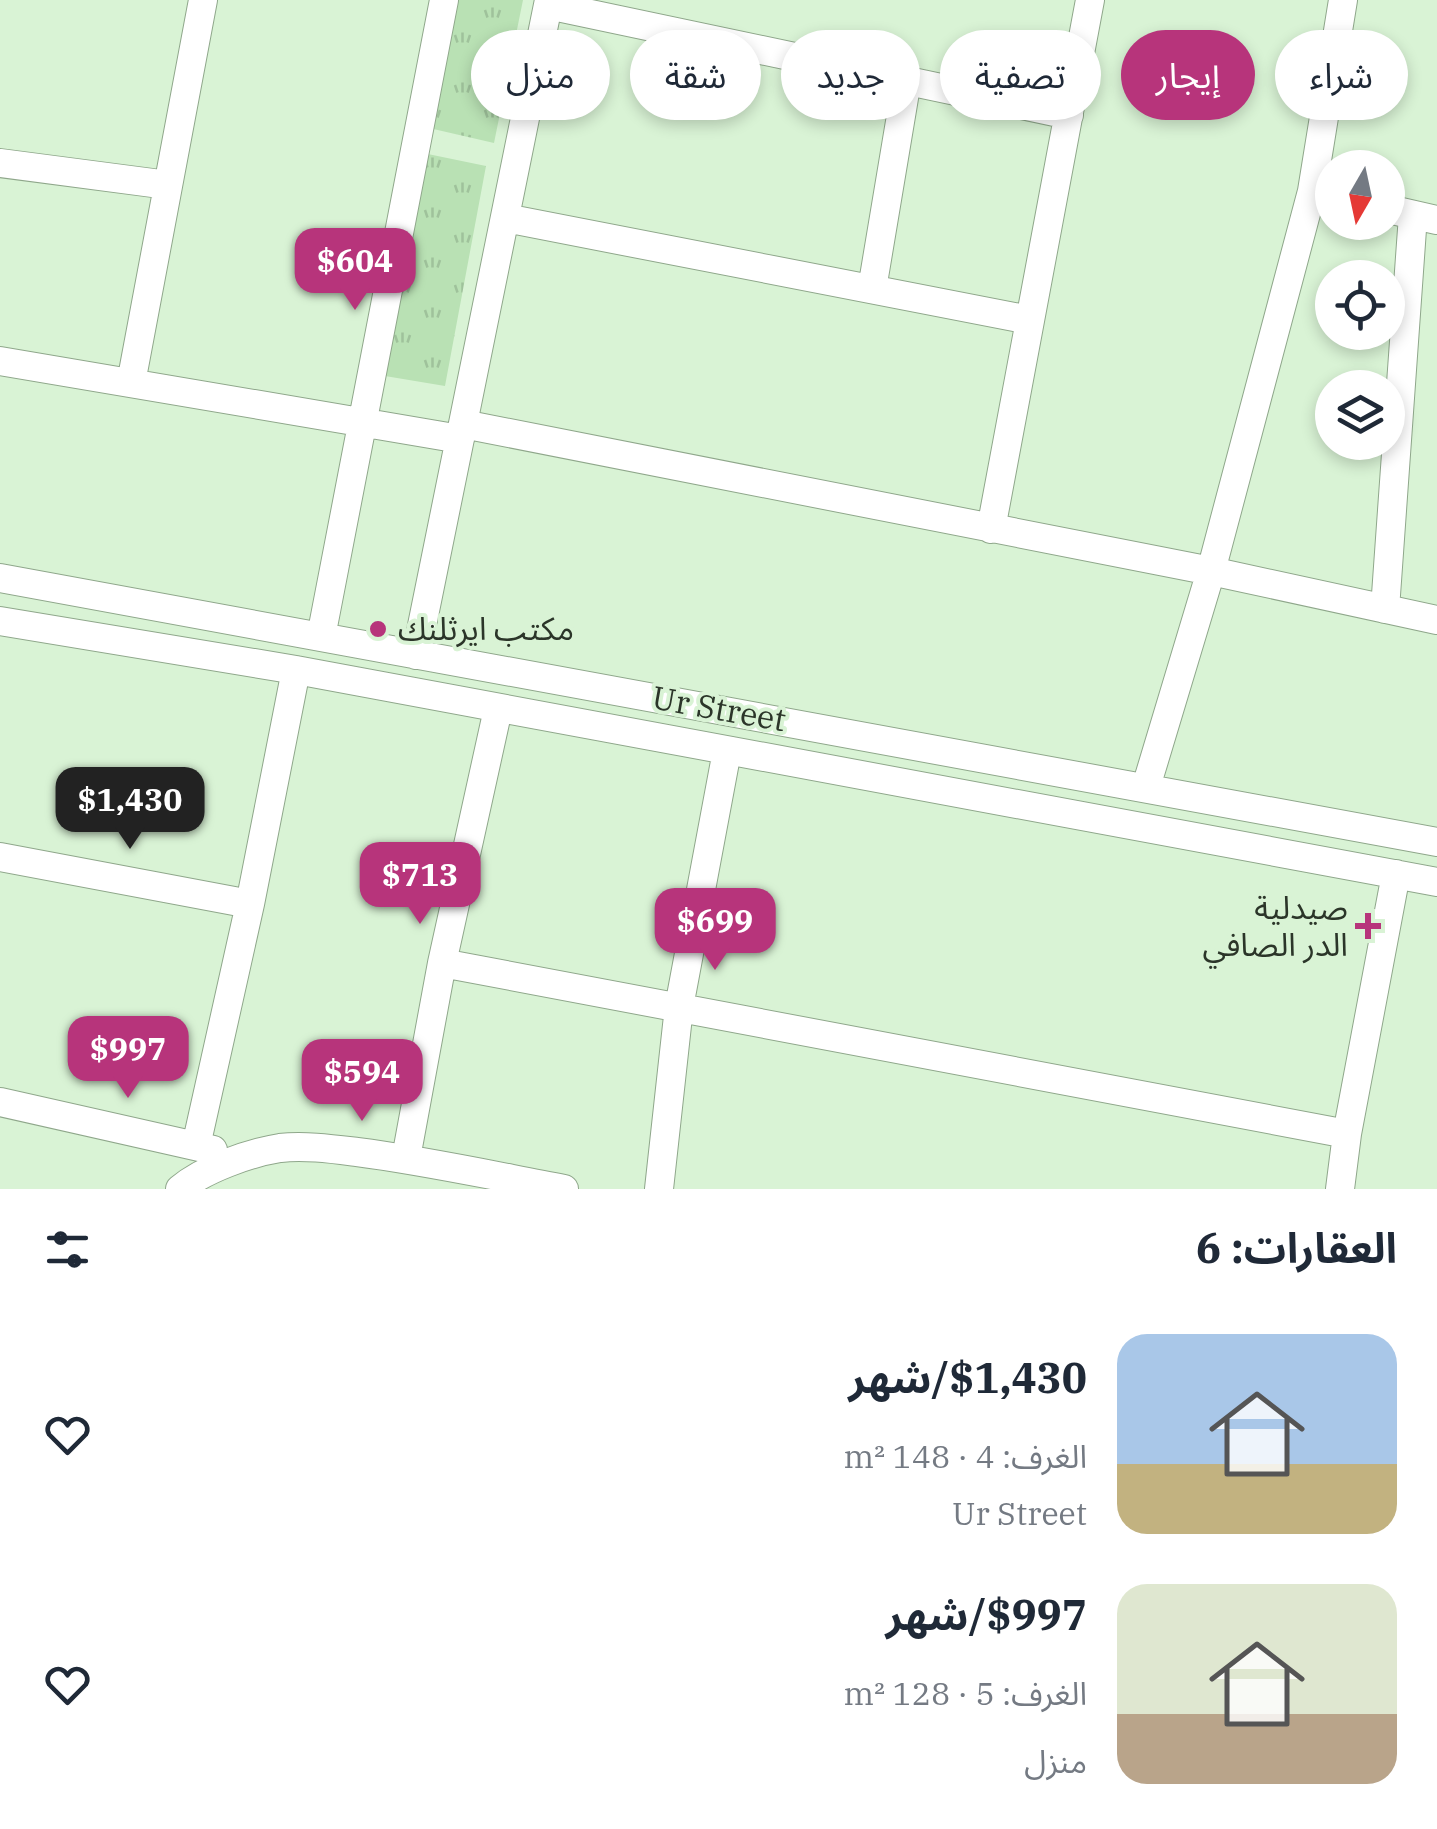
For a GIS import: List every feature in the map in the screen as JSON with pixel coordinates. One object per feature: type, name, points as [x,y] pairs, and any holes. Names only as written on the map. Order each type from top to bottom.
[{"type":"street","points":[[131,383],[202,0]]},
{"type":"street","points":[[320,637],[444,0]]},
{"type":"street","points":[[1085,30],[1090,0]]},
{"type":"street","points":[[1326,150],[1342,0]]},
{"type":"street","points":[[416,654],[548,2],[781,53]]},
{"type":"street","points":[[872,290],[900,120]]},
{"type":"street","points":[[991,529],[1068,120]]},
{"type":"street","points":[[0,164],[168,185]]},
{"type":"street","points":[[1385,608],[1412,215]]},
{"type":"street","points":[[1146,787],[1315,217]]},
{"type":"street","points":[[504,218],[1030,320]]},
{"type":"street","points":[[0,360],[363,421],[462,431],[1212,571],[1437,620]]},
{"type":"street","name":"Ur Street","points":[[0,578],[1437,842]]},
{"type":"street","name":"Ur Street","points":[[0,621],[296,670],[1437,882]]},
{"type":"street","points":[[196,1146],[250,904],[296,670]]},
{"type":"street","points":[[406,1158],[442,963],[498,709]]},
{"type":"street","points":[[659,1189],[680,1007],[727,751]]},
{"type":"street","points":[[0,857],[250,904]]},
{"type":"street","points":[[1340,1189],[1396,874]]},
{"type":"street","points":[[442,963],[1347,1134]]},
{"type":"street","points":[[0,1102],[243,1157]]},
{"type":"street","points":[[180,1189],[243,1157],[282,1148],[406,1158],[564,1189]]},
{"type":"green space","points":[[454,0],[523,0],[517,30],[471,30],[471,120],[499,120],[494,143],[429,128]]},
{"type":"green space","points":[[423,153],[486,166],[445,386],[385,376]]},
{"type":"place","name":"مكتب ايرثلنك","points":[[378,629]]},
{"type":"place","name":"صيدلية الدر الصافي","points":[[1368,926]]}]
